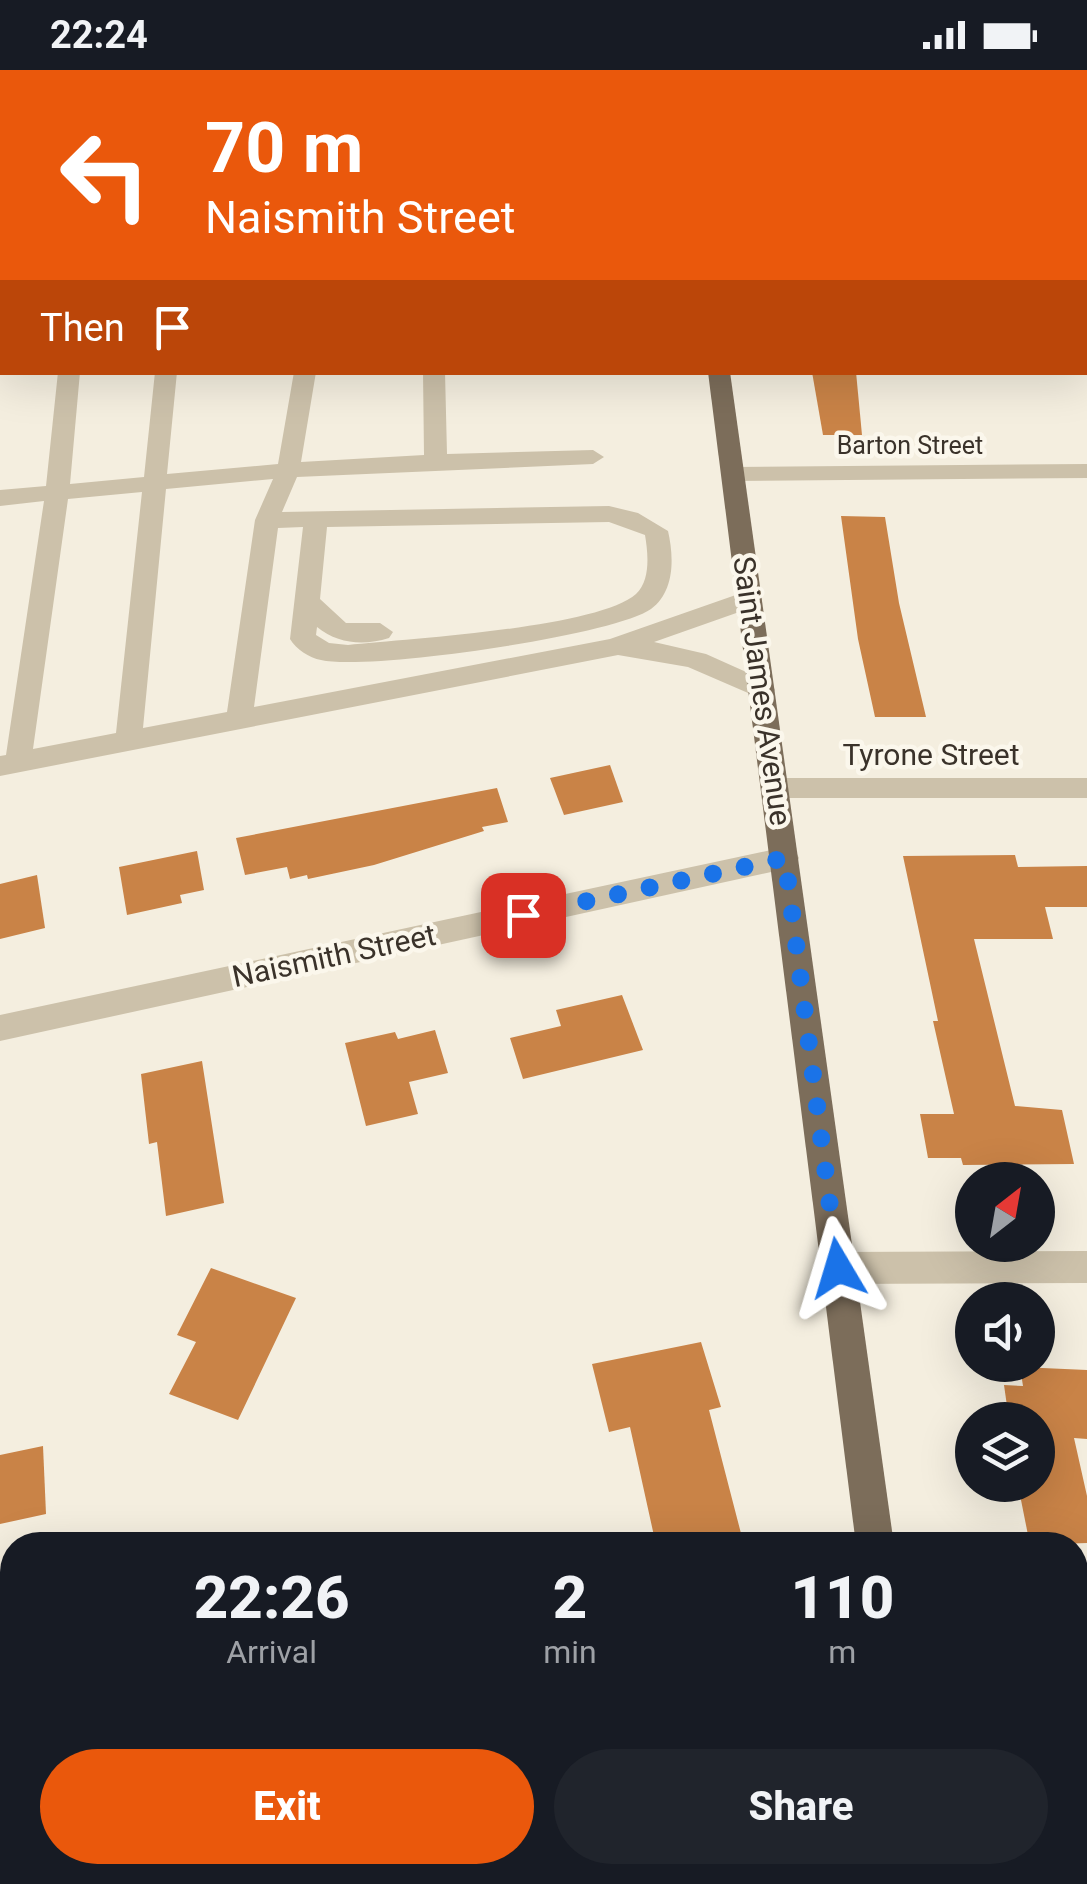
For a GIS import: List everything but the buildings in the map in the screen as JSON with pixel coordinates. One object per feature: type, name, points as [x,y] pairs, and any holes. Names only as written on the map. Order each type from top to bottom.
[{"type":"main road","name":"Saint James Avenue","points":[[720,375],[873,1532]]},
{"type":"street","points":[[69,375],[57,494],[9,764],[613,647],[750,600]]},
{"type":"street","points":[[128,740],[166,375]]},
{"type":"street","points":[[239,718],[268,520],[288,470],[304,375]]},
{"type":"street","points":[[434,375],[436,462]]},
{"type":"street","points":[[0,498],[288,470],[592,457]]},
{"type":"street","name":"Barton Street","points":[[733,474],[1087,471]]},
{"type":"street","points":[[268,520],[609,514],[656,530],[663,558],[647,599],[627,614],[596,622],[559,617],[481,620],[354,636],[326,623],[307,600],[316,520]]},
{"type":"street","points":[[613,647],[676,652],[709,663],[762,690]]},
{"type":"street","name":"Tyrone Street","points":[[775,788],[1087,788]]},
{"type":"street","name":"Naismith Street","points":[[0,1028],[785,858]]},
{"type":"street","points":[[838,1268],[1087,1267]]},
{"type":"route","points":[[523,915],[785,858],[838,1268]]}]
